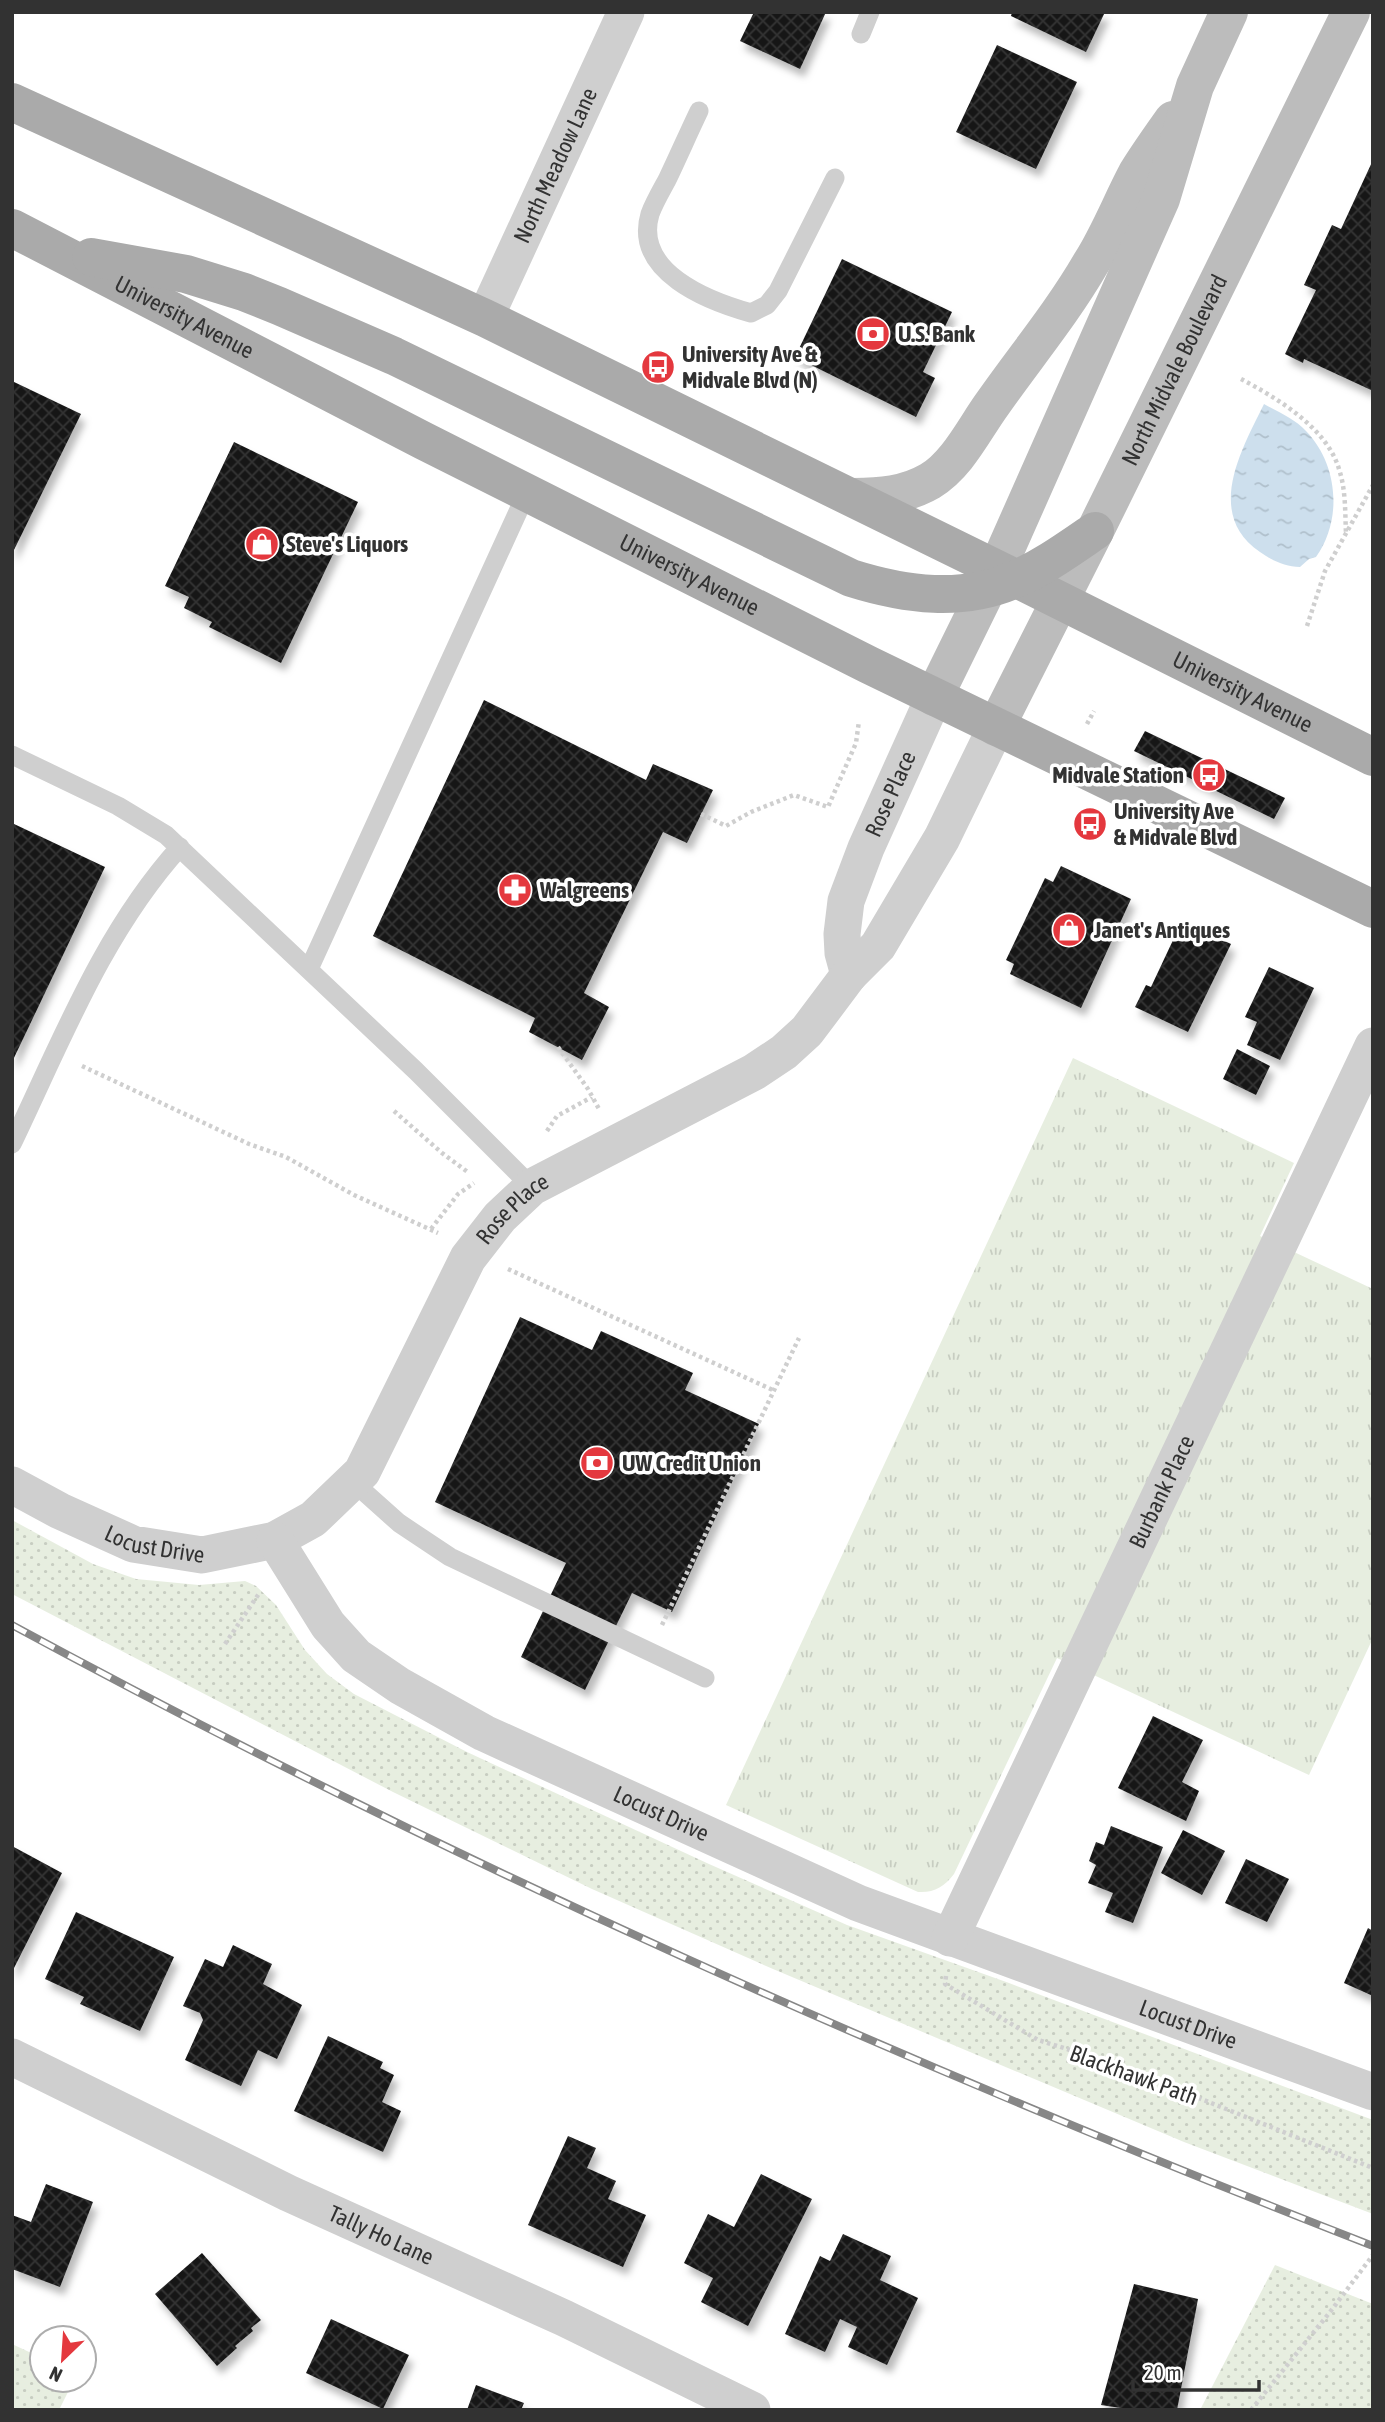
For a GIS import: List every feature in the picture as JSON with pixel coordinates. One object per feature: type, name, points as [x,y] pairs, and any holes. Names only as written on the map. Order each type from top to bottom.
[{"type":"main road","points":[[934,697],[1000,579],[1161,199],[1195,86],[1229,12]]},
{"type":"main road","name":"North Midvale Boulevard","points":[[996,727],[1061,601],[1351,12]]},
{"type":"main road","points":[[853,497],[880,497],[905,492],[931,481],[951,463],[1074,291],[1138,172],[1195,86]]},
{"type":"main road","name":"University Avenue","points":[[12,102],[485,318],[853,497],[1000,579],[1061,601],[1373,757]]},
{"type":"main road","name":"University Avenue","points":[[12,228],[424,441],[934,697],[1373,909]]},
{"type":"main road","points":[[64,254],[186,274],[279,306],[394,356],[851,578],[891,590],[924,594],[1000,579],[1095,531]]},
{"type":"street","name":"North Meadow Lane","points":[[485,318],[626,12]]},
{"type":"street","name":"Rose Place","points":[[849,975],[843,953],[842,934],[846,901],[934,697]]},
{"type":"street","name":"Rose Place","points":[[275,1540],[313,1519],[362,1472],[473,1252],[500,1217],[532,1187],[754,1072],[784,1052],[807,1031],[849,975],[878,946],[907,900],[942,838],[996,727]]},
{"type":"street","name":"Burbank Place","points":[[950,1938],[1373,1046]]},
{"type":"street","name":"Locust Drive","points":[[12,1485],[60,1511],[133,1544],[202,1555],[275,1540],[328,1625],[356,1657],[400,1686],[484,1733],[858,1903],[1373,2092]]},
{"type":"street","name":"Tally Ho Lane","points":[[12,2057],[288,2193],[564,2318],[752,2410]]},
{"type":"lane","points":[[861,34],[870,12]]},
{"type":"lane","points":[[699,111],[650,215],[648,235],[658,262],[683,286],[720,304],[751,313],[767,305],[778,291],[835,177]]},
{"type":"lane","points":[[309,969],[527,492]]},
{"type":"lane","points":[[12,755],[140,818],[180,847],[532,1187]]},
{"type":"lane","points":[[12,1144],[123,921],[149,883],[180,847]]},
{"type":"lane","points":[[352,1481],[399,1523],[450,1557],[705,1678]]},
{"type":"path","points":[[1241,379],[1266,392],[1298,415],[1331,450],[1344,492],[1346,534]]},
{"type":"path","points":[[1307,626],[1325,571],[1373,485]]},
{"type":"path","points":[[1087,724],[1094,711]]},
{"type":"path","points":[[701,814],[726,826],[751,812],[794,795],[828,807],[856,743],[859,721]]},
{"type":"path","points":[[55,1054],[249,1144],[286,1157],[355,1195],[431,1229],[473,1252],[775,1391]]},
{"type":"path","points":[[394,1111],[442,1153],[479,1179]]},
{"type":"path","points":[[649,1651],[799,1338]]},
{"type":"path","points":[[225,1644],[263,1589]]},
{"type":"path","name":"Blackhawk Path","points":[[950,1938],[945,1984],[1038,2040],[1109,2063],[1373,2168]]},
{"type":"path","points":[[1251,2410],[1373,2255]]},
{"type":"green space","points":[[1073,1058],[1294,1163],[1260,1236],[1373,1289],[1373,1638],[1309,1775],[1057,1658],[954,1874],[938,1888],[918,1892],[726,1805]]},
{"type":"green space","points":[[12,1520],[93,1564],[136,1579],[199,1585],[245,1581],[256,1586],[276,1605],[305,1650],[327,1674],[354,1694],[467,1752],[847,1925],[1373,2120],[1373,2214],[1184,2142],[773,1969],[592,1889],[393,1792],[12,1594]]},
{"type":"green space","points":[[1275,2265],[1373,2304],[1372,2410],[1200,2410]]},
{"type":"green space","points":[[12,2344],[28,2351],[28,2394],[67,2394],[59,2410],[12,2410]]},
{"type":"water","points":[[1264,404],[1292,419],[1306,431],[1317,444],[1330,475],[1333,509],[1325,542],[1316,557],[1300,567],[1279,563],[1260,552],[1243,537],[1234,519],[1231,500],[1238,461]]},
{"type":"building","points":[[754,12],[826,12],[800,69],[740,41]]},
{"type":"building","points":[[1012,12],[1105,12],[1086,52],[1011,16]]},
{"type":"building","points":[[997,45],[1077,82],[1036,169],[956,132]]},
{"type":"building","points":[[1373,160],[1371,390],[1304,359],[1303,363],[1285,354],[1316,290],[1304,285],[1332,225],[1341,229]]},
{"type":"building","name":"U.S. Bank","points":[[842,259],[952,312],[923,372],[935,378],[916,417],[795,357]]},
{"type":"building","points":[[12,381],[81,414],[12,554]]},
{"type":"building","name":"Steve's Liquors","points":[[234,442],[358,502],[281,663],[209,627],[212,622],[184,608],[189,597],[165,586]]},
{"type":"building","name":"Walgreens","points":[[484,700],[646,780],[653,764],[713,790],[687,843],[663,832],[584,993],[609,1007],[582,1060],[529,1032],[535,1018],[373,936]]},
{"type":"building","name":"Midvale Station","points":[[1145,731],[1285,798],[1274,819],[1134,751]]},
{"type":"building","points":[[12,823],[105,867],[12,1062]]},
{"type":"building","name":"Janet's Antiques","points":[[1061,866],[1131,899],[1081,1008],[1010,974],[1014,964],[1006,960],[1045,878],[1053,882]]},
{"type":"building","points":[[1182,921],[1231,944],[1188,1032],[1135,1007],[1146,985],[1151,987]]},
{"type":"building","points":[[1269,967],[1314,988],[1280,1060],[1247,1045],[1257,1022],[1245,1017]]},
{"type":"building","points":[[1237,1049],[1270,1066],[1256,1095],[1223,1079]]},
{"type":"building","name":"UW Credit Union","points":[[520,1317],[592,1350],[601,1331],[693,1373],[685,1390],[759,1424],[672,1612],[632,1593],[585,1690],[521,1657],[566,1563],[435,1502]]},
{"type":"building","points":[[1153,1716],[1203,1740],[1182,1782],[1199,1791],[1186,1821],[1118,1788]]},
{"type":"building","points":[[1111,1826],[1163,1847],[1133,1923],[1105,1912],[1113,1893],[1088,1883],[1096,1865],[1089,1861],[1096,1842],[1104,1845]]},
{"type":"building","points":[[1183,1830],[1225,1851],[1202,1895],[1161,1873]]},
{"type":"building","points":[[12,1846],[62,1873],[12,1972]]},
{"type":"building","points":[[1246,1859],[1289,1879],[1267,1922],[1225,1903]]},
{"type":"building","points":[[76,1912],[174,1957],[140,2031],[80,2004],[84,1997],[45,1979]]},
{"type":"building","points":[[1368,1928],[1373,1931],[1373,1996],[1344,1983]]},
{"type":"building","points":[[233,1945],[272,1964],[263,1984],[302,2005],[277,2059],[258,2050],[241,2086],[185,2060],[203,2020],[200,2013],[183,2006],[205,1959],[223,1967]]},
{"type":"building","points":[[328,2036],[383,2062],[380,2068],[394,2075],[382,2102],[401,2111],[383,2152],[294,2111]]},
{"type":"building","points":[[568,2136],[596,2148],[587,2168],[616,2181],[608,2199],[646,2215],[623,2267],[528,2225]]},
{"type":"building","points":[[761,2174],[812,2199],[748,2326],[701,2302],[713,2278],[684,2263],[708,2214],[734,2227]]},
{"type":"building","points":[[46,2184],[93,2202],[60,2287],[12,2269],[12,2215],[31,2222]]},
{"type":"building","points":[[843,2234],[891,2256],[880,2280],[918,2298],[887,2365],[848,2347],[857,2327],[840,2319],[825,2352],[785,2334],[820,2256],[830,2261]]},
{"type":"building","points":[[202,2253],[261,2320],[217,2366],[155,2294]]},
{"type":"building","points":[[1134,2284],[1198,2299],[1177,2410],[1134,2410],[1101,2405]]},
{"type":"building","points":[[331,2319],[409,2355],[383,2409],[306,2373]]},
{"type":"building","points":[[476,2385],[524,2403],[521,2410],[467,2410]]},
{"type":"railway","points":[[12,1625],[177,1713],[344,1797],[683,1957],[1026,2106],[1373,2246]]},
{"type":"place","name":"U.S. Bank","points":[[873,334]]},
{"type":"place","name":"University Ave & Midvale Blvd (N)","points":[[658,367]]},
{"type":"place","name":"Steve's Liquors","points":[[262,544]]},
{"type":"place","name":"Midvale Station","points":[[1209,775]]},
{"type":"place","name":"University Ave & Midvale Blvd","points":[[1090,824]]},
{"type":"place","name":"Walgreens","points":[[515,890]]},
{"type":"place","name":"Janet's Antiques","points":[[1069,930]]},
{"type":"place","name":"UW Credit Union","points":[[597,1463]]}]
